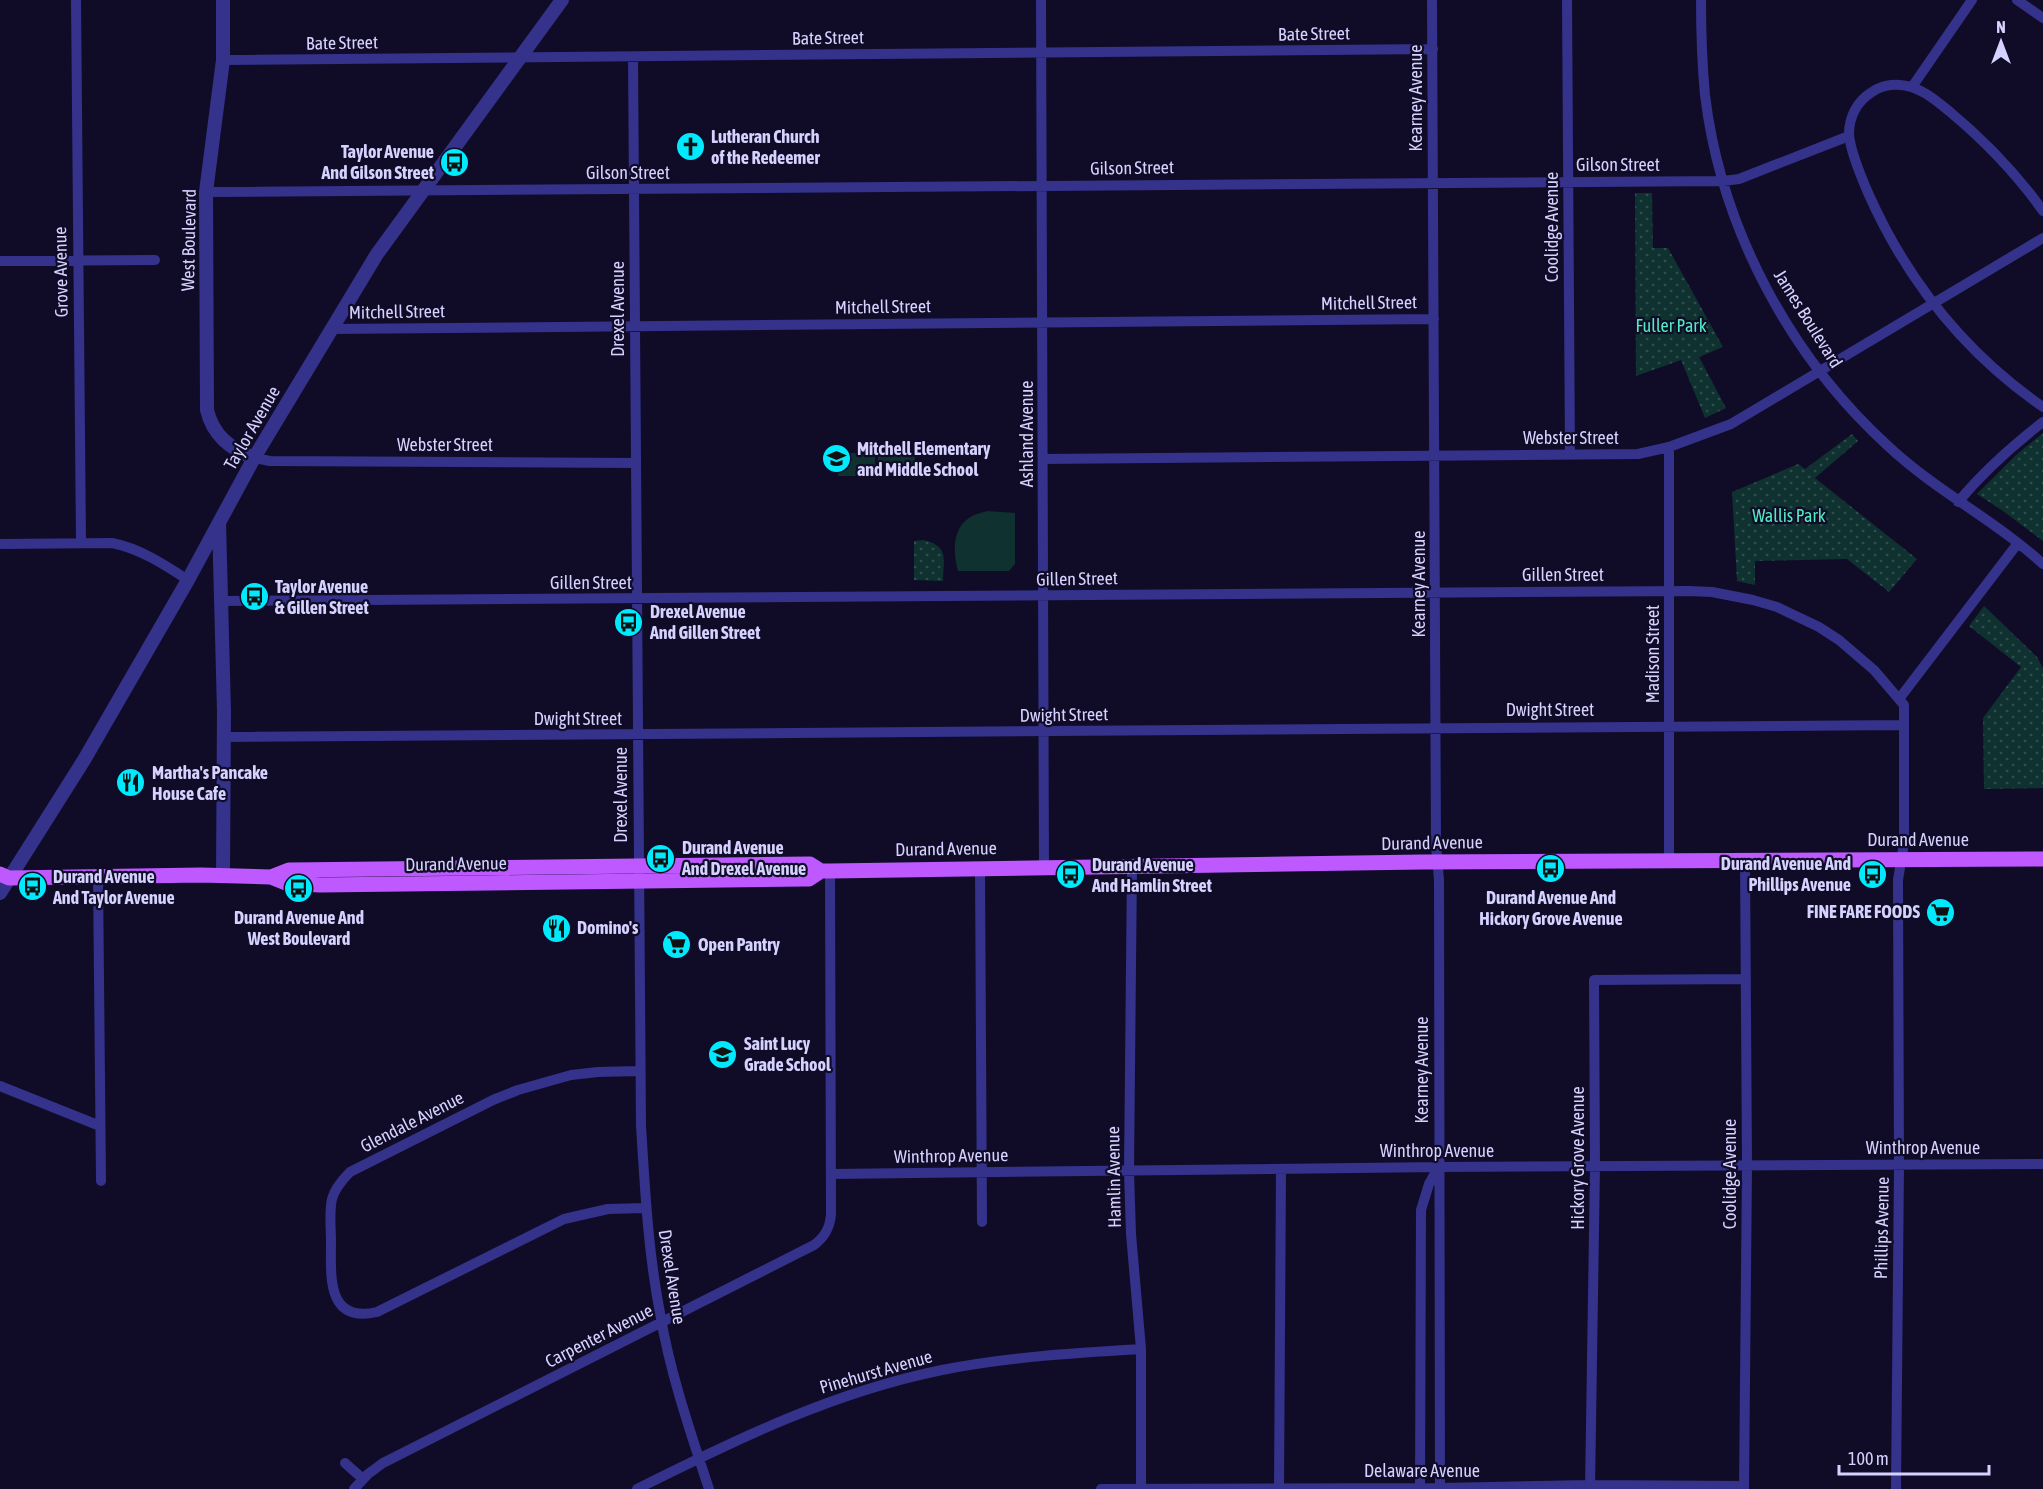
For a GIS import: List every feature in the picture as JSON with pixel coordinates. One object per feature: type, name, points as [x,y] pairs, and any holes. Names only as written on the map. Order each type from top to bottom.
[{"type":"main road","name":"Durand Avenue","points":[[3,878],[223,875],[271,877],[286,883],[320,885],[638,874],[808,879],[825,871],[1132,865],[2043,859]]},
{"type":"street","name":"Grove Avenue","points":[[76,0],[81,543]]},
{"type":"street","name":"West Boulevard","points":[[223,0],[223,60],[206,192],[207,410],[211,424],[220,437],[234,448],[254,458]]},
{"type":"street","name":"Taylor Avenue","points":[[0,893],[3,878],[84,760],[188,580],[254,458],[377,254],[562,0]]},
{"type":"street","name":"Ashland Avenue","points":[[1041,0],[1044,867]]},
{"type":"street","name":"Kearney Avenue","points":[[1432,0],[1436,845],[1439,880],[1440,1489]]},
{"type":"street","name":"Coolidge Avenue","points":[[1568,0],[1570,455]]},
{"type":"street","name":"James Boulevard","points":[[1701,0],[1701,47],[1714,147],[1741,232],[1761,278],[1786,322],[1820,372],[1852,411],[1888,446],[1926,479],[2018,543],[2043,564]]},
{"type":"street","points":[[1912,87],[1972,0]]},
{"type":"street","points":[[2017,0],[2043,18]]},
{"type":"street","name":"Bate Street","points":[[223,60],[1433,50]]},
{"type":"street","name":"Drexel Avenue","points":[[633,57],[640,1071],[646,1208],[662,1323],[681,1405],[709,1489]]},
{"type":"street","points":[[2043,211],[2005,163],[1976,134],[1937,102],[1912,87],[1892,85],[1872,92],[1862,99],[1855,110],[1849,136],[1865,186],[1882,224],[1903,261],[1932,304],[1960,336],[1990,366],[2043,407]]},
{"type":"street","name":"Gilson Street","points":[[206,192],[1723,181],[1739,179],[1849,136]]},
{"type":"street","name":"Webster Street","points":[[1043,459],[1638,454],[1669,447],[1731,424],[2043,238]]},
{"type":"street","points":[[0,261],[155,260]]},
{"type":"street","name":"Mitchell Street","points":[[332,329],[1434,319]]},
{"type":"street","points":[[1958,502],[1991,466],[2043,422]]},
{"type":"street","name":"Madison Street","points":[[1669,447],[1670,861]]},
{"type":"street","name":"Webster Street","points":[[254,458],[270,461],[636,463]]},
{"type":"street","points":[[219,521],[224,737],[223,875]]},
{"type":"street","points":[[1899,699],[2018,543]]},
{"type":"street","points":[[0,544],[122,545],[188,580]]},
{"type":"street","name":"Gillen Street","points":[[221,601],[1712,592],[1777,607],[1819,627],[1857,654],[1899,699]]},
{"type":"street","name":"Phillips Avenue","points":[[1896,1489],[1899,1165],[1898,880],[1904,843],[1904,705],[1899,699]]},
{"type":"street","name":"Dwight Street","points":[[224,737],[1904,725]]},
{"type":"street","name":"Coolidge Avenue","points":[[1744,1488],[1747,1166],[1745,860]]},
{"type":"street","name":"Hamlin Avenue","points":[[1132,865],[1129,1171],[1131,1234],[1141,1349],[1142,1488]]},
{"type":"street","points":[[980,868],[982,1222]]},
{"type":"street","name":"Carpenter Avenue","points":[[354,1489],[383,1463],[662,1323],[822,1239],[830,1223],[831,1174],[825,871]]},
{"type":"street","points":[[99,877],[101,1181]]},
{"type":"street","name":"Hickory Grove Avenue","points":[[1590,1487],[1595,1167],[1594,980],[1746,979]]},
{"type":"street","name":"Glendale Avenue","points":[[640,1071],[571,1075],[518,1090],[493,1100],[351,1172],[342,1180],[332,1198],[331,1280],[334,1294],[339,1302],[354,1312],[368,1314],[377,1312],[564,1219],[593,1211],[646,1208]]},
{"type":"street","points":[[0,1086],[100,1126]]},
{"type":"street","name":"Winthrop Avenue","points":[[831,1174],[1438,1167],[2043,1164]]},
{"type":"street","name":"Kearney Avenue","points":[[1420,1489],[1421,1210],[1429,1184],[1438,1167]]},
{"type":"street","points":[[1279,1488],[1281,1169]]},
{"type":"street","name":"Pinehurst Avenue","points":[[637,1489],[790,1416],[865,1389],[941,1370],[1019,1357],[1141,1349]]},
{"type":"street","points":[[345,1463],[363,1479]]},
{"type":"street","name":"Delaware Avenue","points":[[1101,1489],[1744,1488]]},
{"type":"green space","name":"Fuller Park","points":[[1635,193],[1652,193],[1653,248],[1668,248],[1723,347],[1699,357],[1726,408],[1705,418],[1681,360],[1636,376]]},
{"type":"green space","points":[[2043,433],[2043,541],[1977,494],[2016,455]]},
{"type":"green space","name":"Wallis Park","points":[[1852,434],[1858,441],[1815,478],[1917,559],[1889,592],[1847,559],[1755,561],[1755,585],[1737,581],[1732,492],[1798,464],[1805,469]]},
{"type":"green space","points":[[838,453],[875,453],[875,476],[838,476]]},
{"type":"green space","points":[[878,453],[915,453],[915,476],[877,475]]},
{"type":"green space","points":[[987,511],[1015,513],[1015,564],[1009,571],[958,571],[955,542],[959,529],[971,517]]},
{"type":"green space","points":[[924,540],[938,546],[941,550],[944,560],[943,581],[914,580],[914,541]]},
{"type":"green space","points":[[1984,606],[2037,657],[2043,668],[2043,788],[1984,789],[1983,718],[2021,667],[1969,626]]},
{"type":"place","name":"Lutheran Church of the Redeemer","points":[[690,147]]},
{"type":"place","name":"Taylor Avenue And Gilson Street","points":[[455,162]]},
{"type":"place","name":"Mitchell Elementary and Middle School","points":[[836,459]]},
{"type":"place","name":"Taylor Avenue & Gillen Street","points":[[254,597]]},
{"type":"place","name":"Drexel Avenue And Gillen Street","points":[[629,622]]},
{"type":"place","name":"Martha's Pancake House Cafe","points":[[131,783]]},
{"type":"place","name":"Durand Avenue And Drexel Avenue","points":[[661,858]]},
{"type":"place","name":"Durand Avenue And Hickory Grove Avenue","points":[[1551,869]]},
{"type":"place","name":"Durand Avenue And Phillips Avenue","points":[[1872,874]]},
{"type":"place","name":"Durand Avenue And Hamlin Street","points":[[1071,875]]},
{"type":"place","name":"Durand Avenue And Taylor Avenue","points":[[32,887]]},
{"type":"place","name":"Durand Avenue And West Boulevard","points":[[299,889]]},
{"type":"place","name":"FINE FARE FOODS","points":[[1941,912]]},
{"type":"place","name":"Domino's","points":[[556,928]]},
{"type":"place","name":"Open Pantry","points":[[677,945]]},
{"type":"place","name":"Saint Lucy Grade School","points":[[723,1054]]}]
